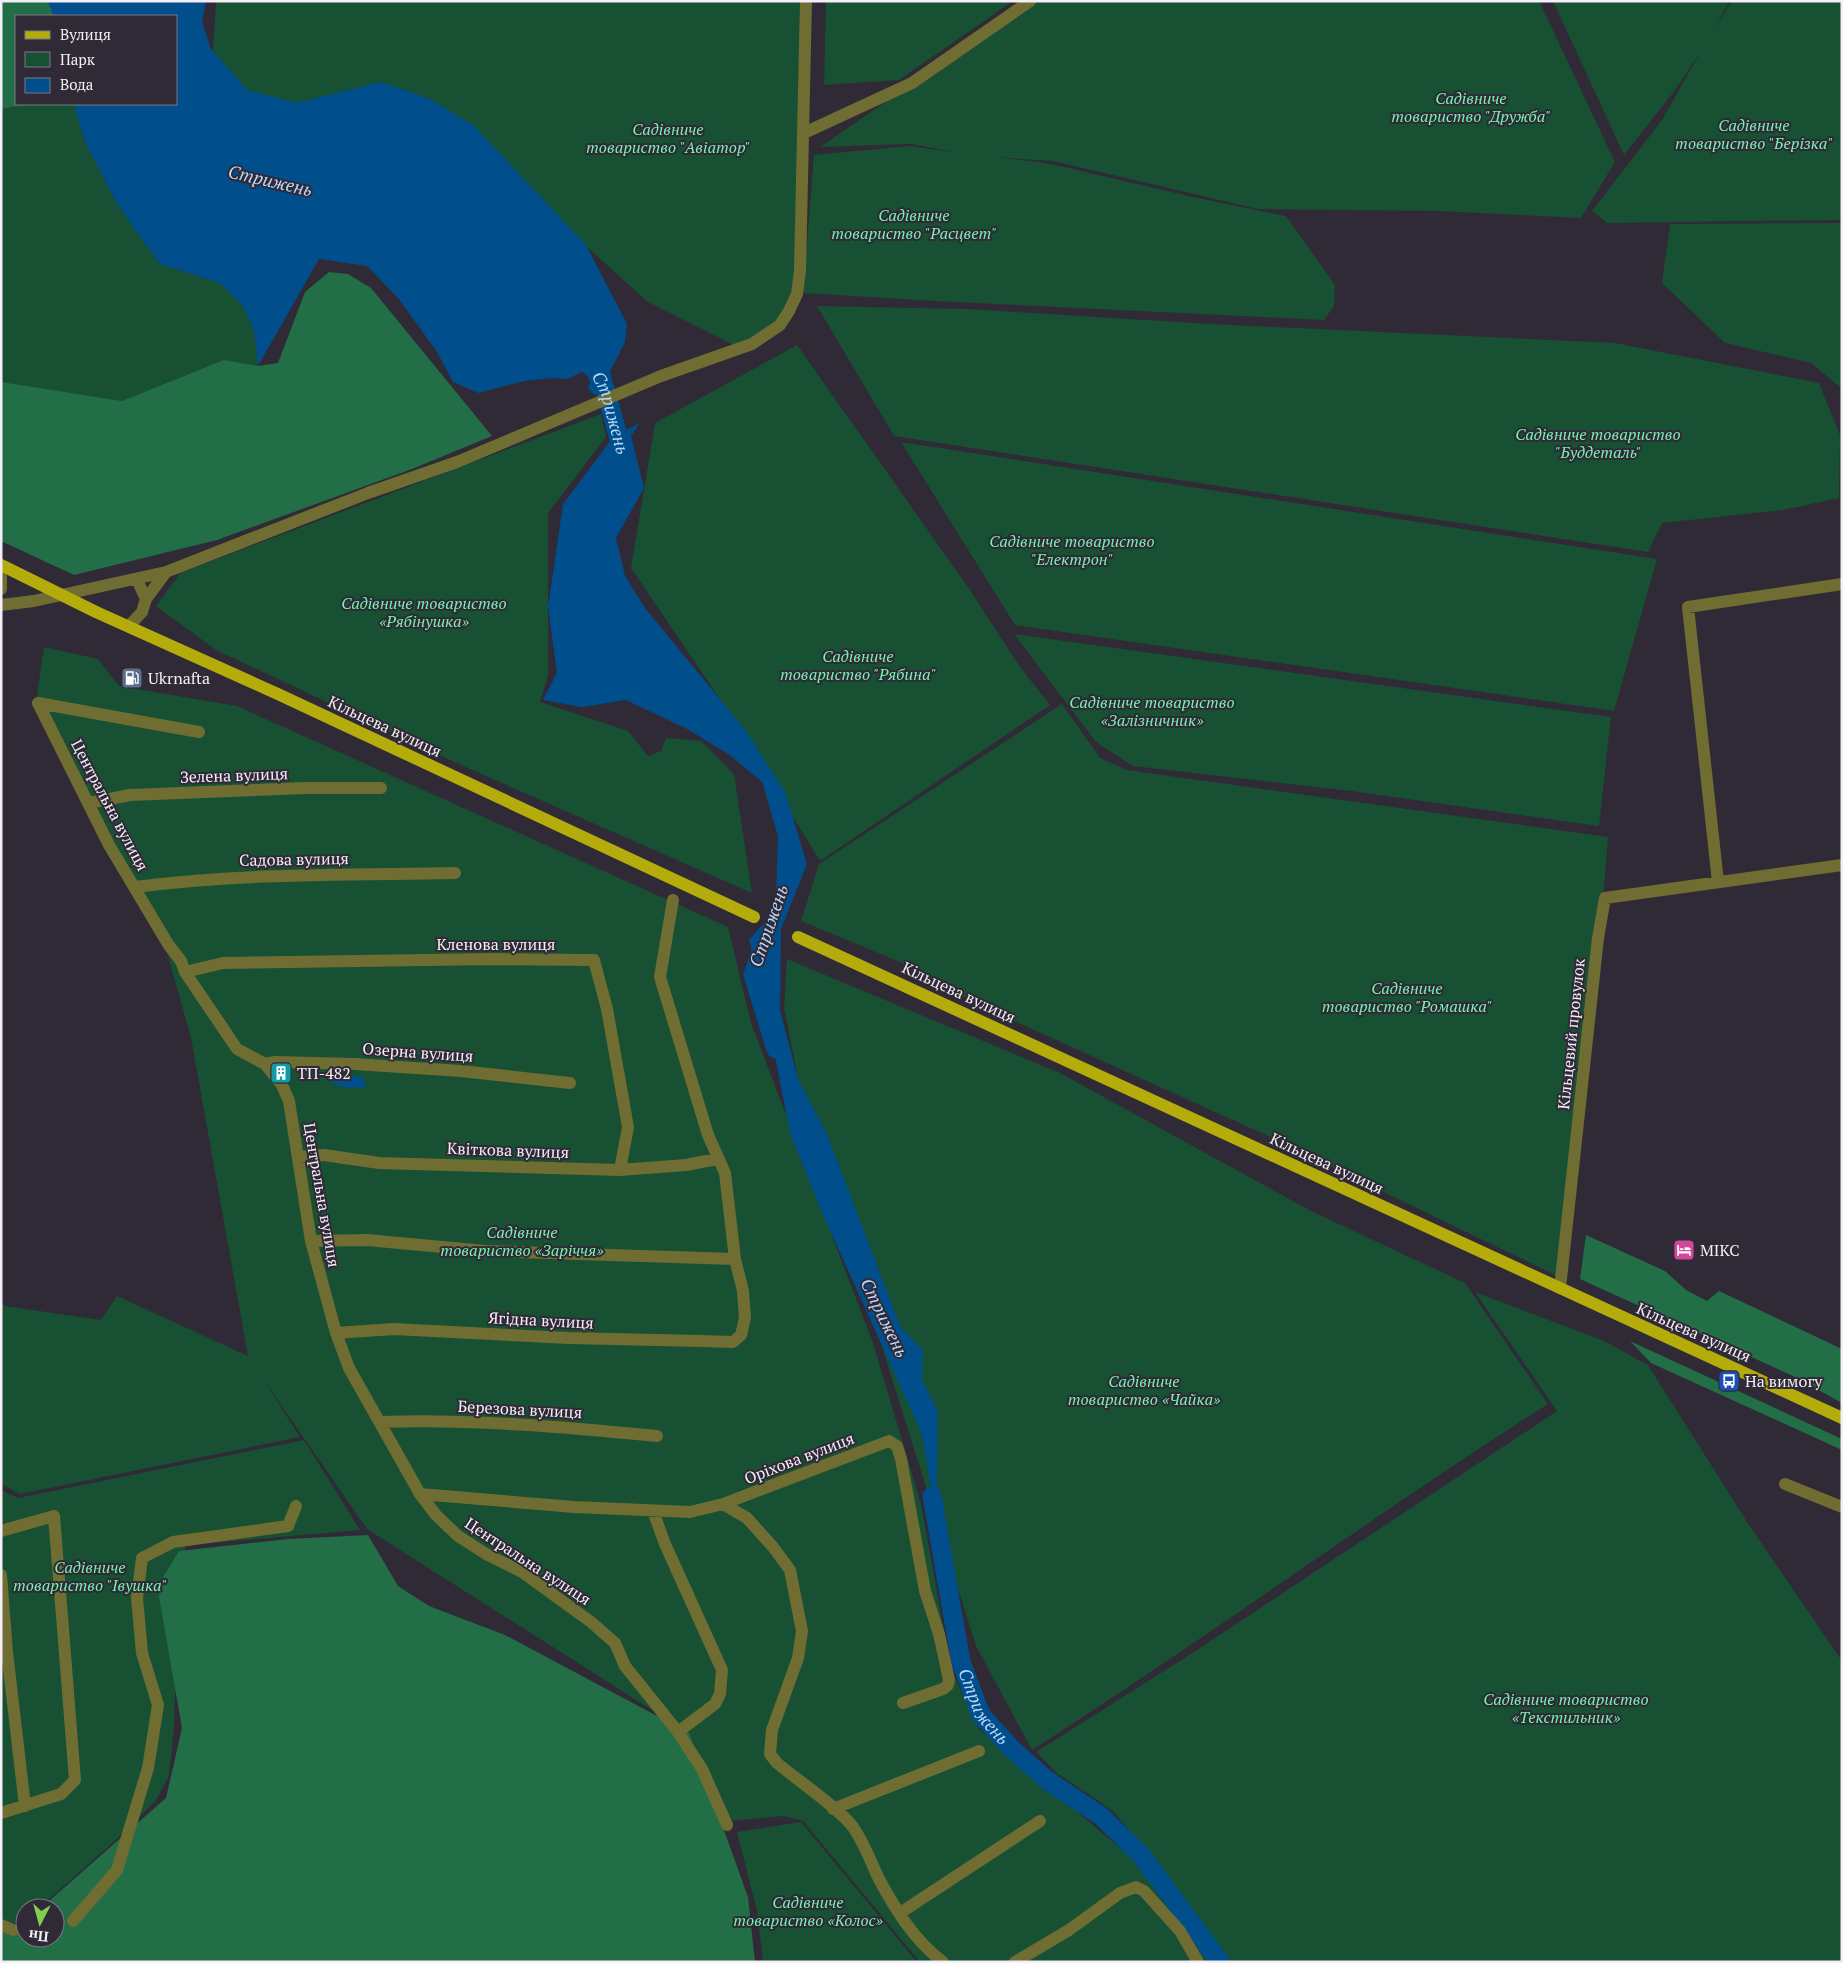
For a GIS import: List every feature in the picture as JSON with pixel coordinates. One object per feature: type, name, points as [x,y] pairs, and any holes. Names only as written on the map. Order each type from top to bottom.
[{"type":"main road","name":"Кільцева вулиця","points":[[1,565],[754,917]]},
{"type":"main road","name":"Кільцева вулиця","points":[[798,937],[1842,1418]]},
{"type":"street","points":[[1,605],[34,601],[166,572],[368,493],[457,462],[661,376],[752,344],[780,325],[797,294],[800,270],[806,1]]},
{"type":"street","points":[[804,133],[912,83],[1030,1]]},
{"type":"street","points":[[129,626],[142,612],[146,599],[166,572]]},
{"type":"street","points":[[1,576],[1,589]]},
{"type":"street","points":[[134,580],[138,582],[146,599]]},
{"type":"street","points":[[1718,882],[1688,607],[1842,584]]},
{"type":"street","name":"Центральна вулиця","points":[[199,732],[38,703],[109,846],[168,944],[181,961],[185,972],[237,1049],[264,1064],[282,1085],[289,1101],[311,1241],[336,1333],[349,1368],[420,1494],[436,1515],[458,1536],[486,1554],[522,1572],[590,1622],[615,1643],[625,1666],[678,1732],[702,1769],[727,1825]]},
{"type":"street","name":"Зелена вулиця","points":[[89,803],[130,795],[381,788]]},
{"type":"street","name":"Кільцевий провулок","points":[[1560,1288],[1597,948],[1605,898],[1842,865]]},
{"type":"street","name":"Садова вулиця","points":[[135,887],[200,878],[312,874],[455,873]]},
{"type":"street","points":[[311,1241],[367,1240],[485,1251],[735,1259],[726,1180],[717,1159],[660,977],[673,900]]},
{"type":"street","name":"Кленова вулиця","points":[[185,972],[223,963],[594,960],[607,1009],[628,1127],[620,1170]]},
{"type":"street","name":"Озерна вулиця","points":[[264,1064],[276,1062],[354,1064],[461,1071],[570,1083]]},
{"type":"street","name":"Квіткова вулиця","points":[[298,1157],[324,1155],[379,1163],[620,1170],[686,1165],[717,1159]]},
{"type":"street","name":"Ягідна вулиця","points":[[336,1333],[394,1329],[568,1338],[733,1342],[741,1335],[745,1318],[743,1291],[735,1259]]},
{"type":"street","name":"Березова вулиця","points":[[381,1422],[424,1421],[535,1424],[656,1436]]},
{"type":"street","name":"Оріхова вулиця","points":[[420,1494],[574,1507],[690,1512],[723,1504],[889,1441],[897,1446],[902,1459],[925,1591],[939,1634],[949,1680],[948,1685],[943,1688],[903,1703]]},
{"type":"street","points":[[1785,1484],[1842,1506]]},
{"type":"street","points":[[723,1504],[747,1518],[773,1547],[790,1570],[802,1631],[798,1658],[772,1730],[770,1754],[777,1763],[851,1825],[865,1846],[880,1881],[900,1913],[924,1947],[943,1962]]},
{"type":"street","points":[[73,1921],[117,1870],[148,1768],[158,1705],[142,1653],[137,1598],[142,1558],[173,1542],[288,1526],[296,1506]]},
{"type":"street","points":[[653,1511],[669,1552],[722,1670],[720,1694],[715,1704],[678,1732]]},
{"type":"street","points":[[1,1531],[54,1516],[75,1780],[61,1794],[1,1813]]},
{"type":"street","points":[[1,1575],[7,1652],[25,1806]]},
{"type":"street","points":[[834,1809],[979,1751]]},
{"type":"street","points":[[900,1913],[1040,1822]]},
{"type":"street","points":[[1015,1962],[1069,1930],[1120,1892],[1136,1887],[1144,1891],[1180,1930],[1198,1962]]},
{"type":"green space","points":[[1,1],[48,1],[54,15],[15,15],[15,105],[22,105],[1,109]]},
{"type":"green space","name":"Садівниче товариство \"Авіатор\"","points":[[216,1],[806,1],[800,243],[789,311],[740,348],[648,302],[473,144],[260,107],[212,64]]},
{"type":"green space","points":[[826,1],[1013,1],[899,80],[824,85]]},
{"type":"green space","name":"Садівниче товариство \"Дружба\"","points":[[1033,1],[1539,1],[1615,162],[1581,218],[1439,211],[1258,209],[1053,161],[993,157],[1047,163],[1193,197],[1286,216],[1335,285],[1334,306],[1324,320],[803,293],[814,155],[910,146],[958,153],[911,144],[820,147]]},
{"type":"green space","name":"Садівниче товариство \"Берізка\"","points":[[1553,1],[1730,1],[1713,31],[1732,1],[1842,1],[1842,220],[1607,223],[1592,211],[1662,120],[1701,51],[1675,90],[1624,155]]},
{"type":"green space","points":[[22,105],[74,105],[86,144],[115,200],[160,264],[220,283],[243,306],[254,330],[258,366],[122,401],[1,383],[1,109]]},
{"type":"green space","points":[[1842,223],[1842,389],[1811,363],[1725,343],[1662,283],[1670,224]]},
{"type":"green space","points":[[329,272],[348,274],[371,288],[492,436],[412,469],[217,540],[74,575],[1,541],[1,382],[122,401],[224,360],[258,366],[278,363],[305,292]]},
{"type":"green space","name":"Садівниче товариство \"Буддеталь\"","points":[[817,306],[966,309],[1210,324],[1615,343],[1819,383],[1840,435],[1839,498],[1783,510],[1662,523],[1648,552],[894,436]]},
{"type":"green space","name":"Садівниче товариство \"Рябина\"","points":[[797,345],[968,587],[1020,667],[1050,705],[820,861],[728,711],[631,568],[655,423]]},
{"type":"green space","name":"Садівниче товариство «Рябінушка»","points":[[601,414],[606,437],[548,513],[548,676],[540,702],[628,731],[648,756],[661,751],[666,738],[701,741],[734,774],[752,893],[452,761],[216,650],[156,606],[180,573]]},
{"type":"green space","name":"Садівниче товариство \"Електрон\"","points":[[901,442],[1657,559],[1614,711],[1015,625]]},
{"type":"green space","name":"Садівниче товариство «Залізничник»","points":[[1014,634],[1611,717],[1599,826],[1351,791],[1133,766],[1096,742]]},
{"type":"green space","name":"Садівниче товариство «Заріччя»","points":[[44,647],[98,659],[119,686],[237,706],[728,927],[751,1023],[873,1343],[921,1504],[951,1669],[979,1729],[1138,1863],[1196,1939],[1210,1962],[920,1962],[803,1821],[784,1816],[728,1821],[688,1733],[367,1529],[263,1379],[300,1437],[20,1494],[1,1484],[1,1303],[5,1306],[101,1320],[117,1296],[248,1356],[191,1038],[165,945],[36,702]]},
{"type":"green space","name":"Садівниче товариство \"Ромашка\"","points":[[1062,704],[1100,758],[1127,770],[1608,837],[1591,1048],[1565,1280],[1268,1136],[977,1004],[900,962],[801,921],[819,864]]},
{"type":"green space","name":"Садівниче товариство «Чайка»","points":[[787,959],[1060,1073],[1311,1211],[1465,1283],[1548,1404],[1032,1750],[976,1646],[798,1079],[784,1008]]},
{"type":"green space","points":[[1586,1235],[1665,1271],[1686,1290],[1707,1301],[1719,1291],[1842,1349],[1842,1403],[1793,1376],[1580,1279]]},
{"type":"green space","name":"Садівниче товариство «Текстильник»","points":[[1475,1292],[1604,1341],[1648,1365],[1749,1525],[1842,1661],[1842,1962],[1228,1962],[1154,1860],[1112,1810],[1058,1774],[1036,1752],[1194,1652],[1557,1411]]},
{"type":"green space","points":[[1630,1341],[1842,1439],[1842,1450],[1651,1363]]},
{"type":"green space","name":"Садівниче товариство \"Івушка\"","points":[[304,1440],[360,1530],[186,1545],[178,1587],[174,1728],[169,1776],[156,1800],[128,1829],[50,1898],[15,1898],[15,1923],[1,1932],[1,1490],[18,1498]]},
{"type":"green space","points":[[368,1535],[398,1586],[429,1606],[505,1635],[689,1733],[748,1897],[755,1962],[1,1962],[1,1934],[15,1925],[15,1948],[65,1948],[65,1898],[52,1898],[166,1798],[182,1728],[159,1597],[162,1579],[179,1551],[289,1539]]},
{"type":"green space","name":"Садівниче товариство «Колос»","points":[[801,1822],[917,1962],[763,1962],[757,1911],[737,1832]]},
{"type":"water","points":[[48,1],[206,1],[202,22],[211,49],[247,90],[297,103],[381,82],[430,99],[473,125],[586,245],[627,324],[625,342],[610,372],[614,388],[595,395],[588,389],[591,378],[582,372],[567,379],[553,378],[524,381],[478,393],[453,382],[437,352],[399,299],[367,266],[319,259],[258,366],[254,330],[243,306],[220,283],[160,264],[115,200],[86,144],[74,105],[178,105],[178,15],[54,15]]},
{"type":"water","points":[[640,423],[631,436],[644,488],[616,538],[625,576],[645,608],[746,731],[785,792],[807,864],[781,929],[780,1010],[798,1079],[826,1132],[901,1328],[923,1350],[922,1380],[938,1412],[936,1520],[922,1434],[823,1215],[790,1133],[763,993],[749,940],[765,922],[776,894],[778,836],[762,782],[731,756],[689,730],[626,700],[582,707],[543,700],[557,673],[548,607],[563,504],[614,436]]},
{"type":"water","points":[[334,1073],[363,1077],[366,1087],[356,1088],[337,1085],[329,1079]]},
{"type":"waterway","name":"Стрижень","points":[[594,368],[606,391],[624,458]]},
{"type":"waterway","name":"Стрижень","points":[[764,942],[753,975],[776,1049]]},
{"type":"waterway","name":"Стрижень","points":[[932,1496],[961,1662],[981,1715],[1012,1749],[1047,1780],[1101,1816],[1141,1855],[1220,1962]]},
{"type":"place","name":"Ukrnafta","points":[[132,678]]},
{"type":"place","name":"ТП-482","points":[[281,1073]]},
{"type":"place","name":"МІКС","points":[[1684,1250]]},
{"type":"place","name":"На вимогу","points":[[1729,1381]]},
{"type":"park label","name":"Садівниче товариство \"Расцвет\"","points":[[914,224]]}]
